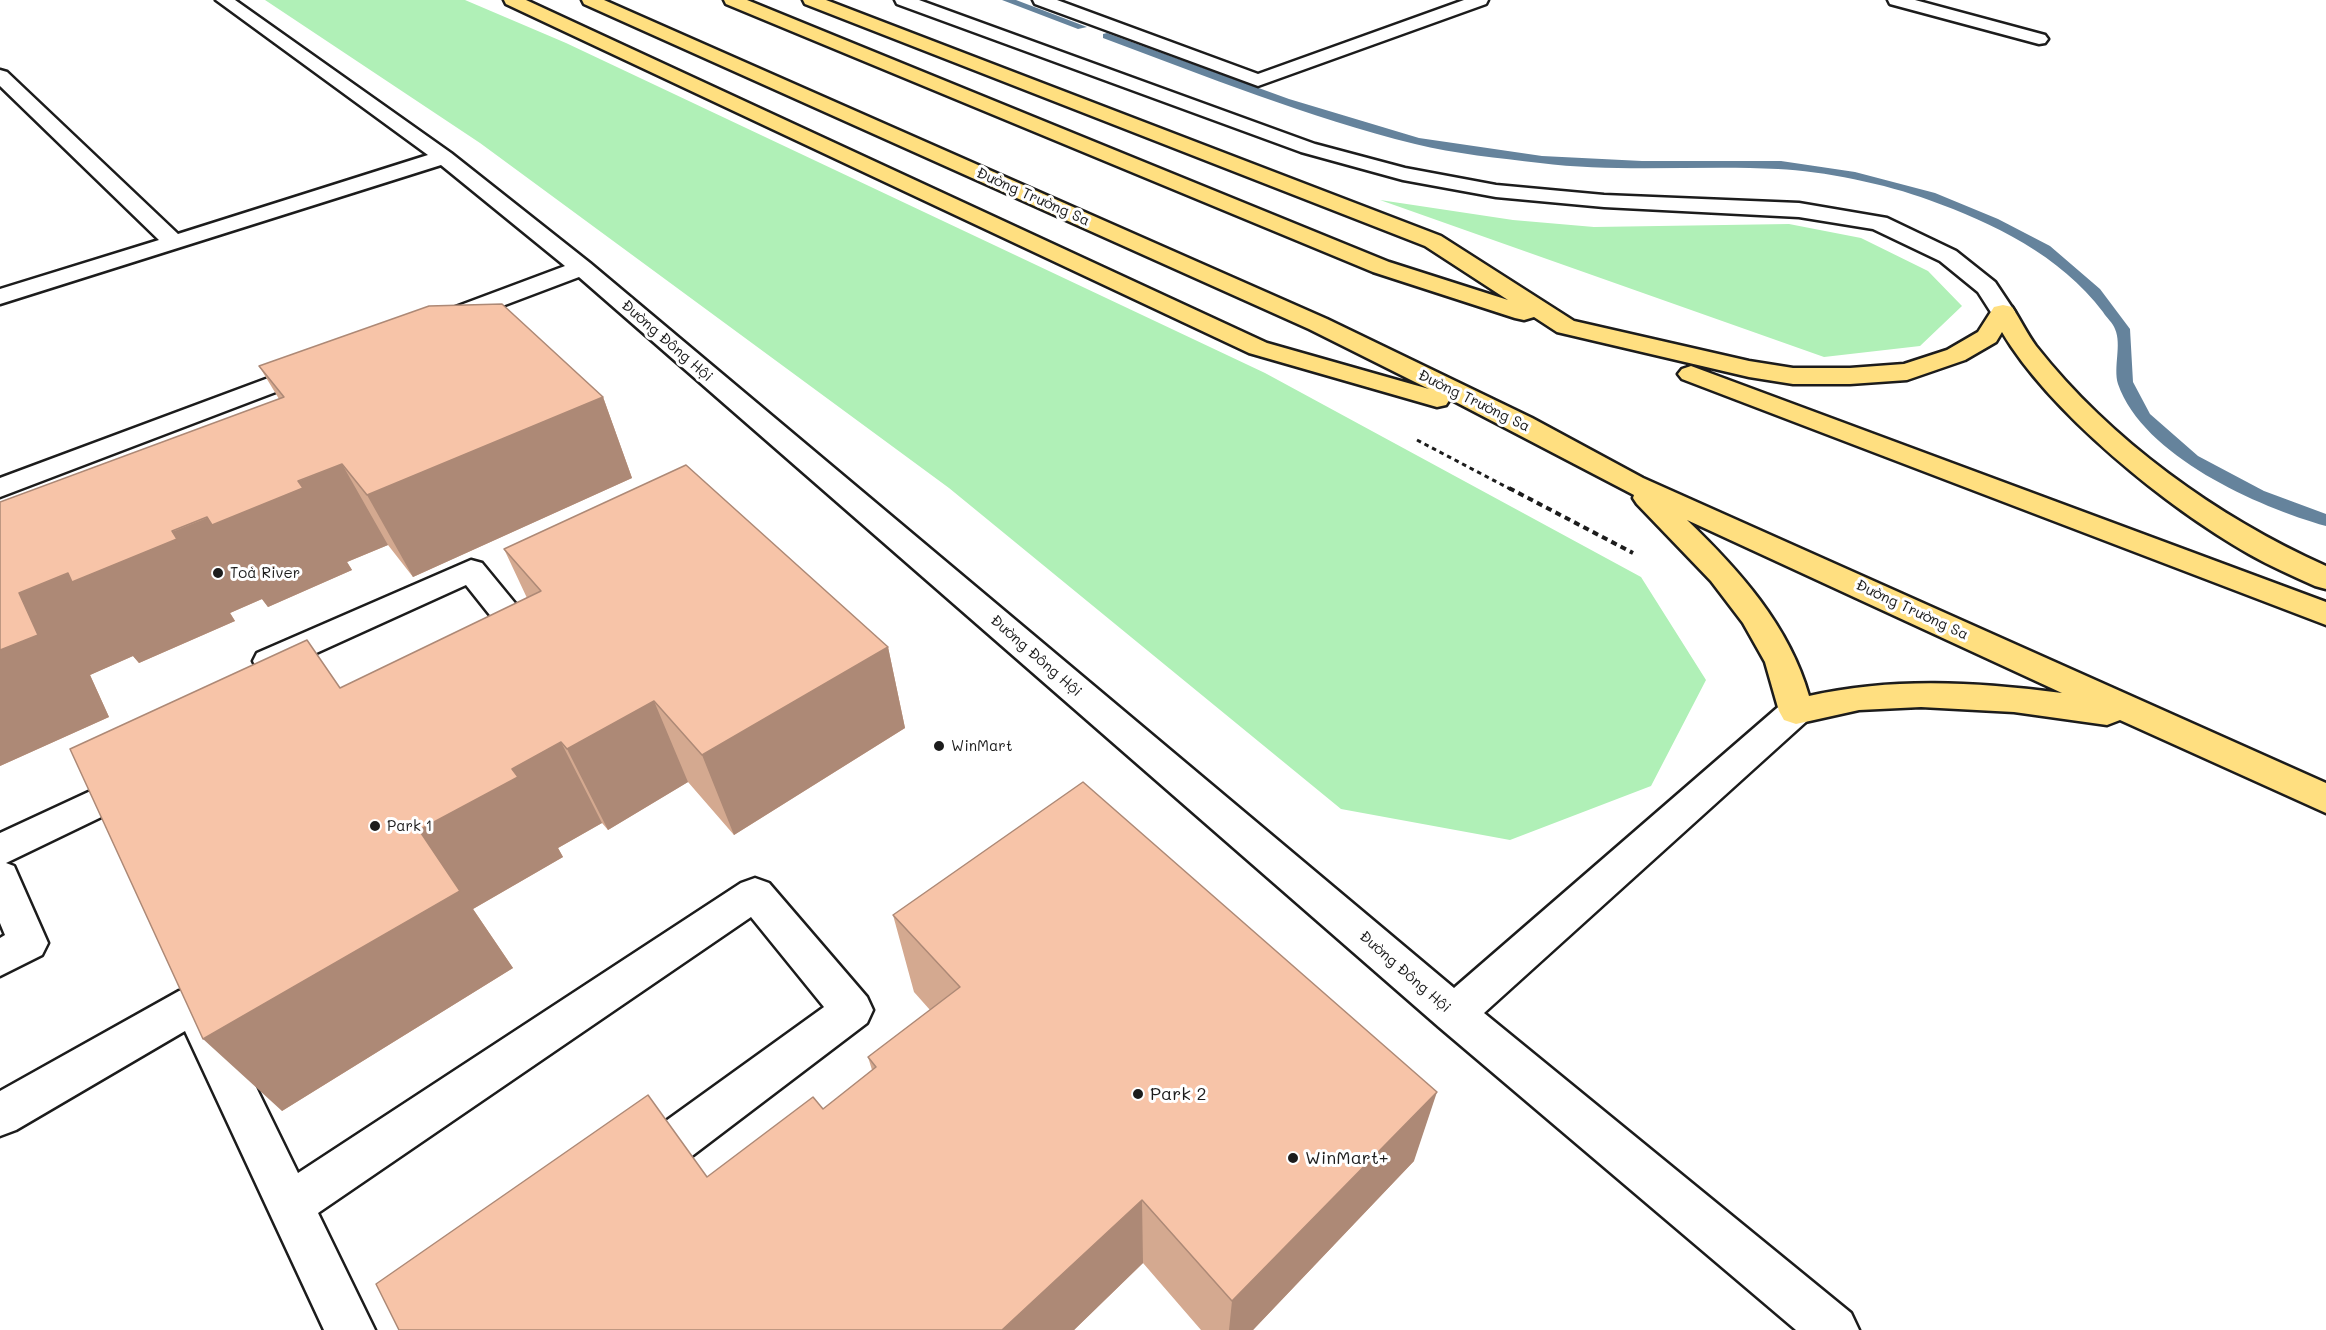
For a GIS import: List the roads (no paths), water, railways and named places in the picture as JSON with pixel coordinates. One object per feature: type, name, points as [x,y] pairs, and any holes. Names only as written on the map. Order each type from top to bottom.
[{"type":"highway","points":[[512,0],[1258,348],[1522,424]]},
{"type":"highway","name":"Đường Trường Sa","points":[[590,0],[1318,324],[1522,424],[1633,484],[2326,799]]},
{"type":"highway","points":[[732,0],[1381,267],[1566,327],[2326,614]]},
{"type":"highway","points":[[811,0],[1433,241],[1566,327],[1749,369],[1793,376],[1850,376],[1907,372],[1956,355],[1988,337],[2003,312],[2027,350],[2066,394],[2109,435],[2174,490],[2253,544],[2326,579]]},
{"type":"highway","points":[[1633,484],[1715,565],[1754,611],[1782,664],[1796,711],[1859,698],[1923,694],[2003,699],[2144,717]]},
{"type":"street","name":"Đường Đông Hội","points":[[225,0],[444,157],[582,268],[1454,1014],[1834,1330]]},
{"type":"street","points":[[903,0],[1308,148],[1403,174],[1496,191],[1604,201],[1799,210],[1879,223],[1948,256],[1988,287],[2003,312]]},
{"type":"street","points":[[1041,0],[1258,80],[1480,0]]},
{"type":"street","points":[[1896,0],[2039,39]]},
{"type":"street","points":[[0,76],[174,242]]},
{"type":"street","points":[[0,297],[444,157]]},
{"type":"street","points":[[425,327],[582,268]]},
{"type":"street","points":[[0,488],[336,361]]},
{"type":"street","points":[[245,672],[471,570],[517,627],[474,648]]},
{"type":"street","points":[[1454,1014],[1796,711]]},
{"type":"street","points":[[0,850],[100,782],[164,784],[109,825],[114,835]]},
{"type":"street","points":[[0,877],[28,942],[0,958]]},
{"type":"street","points":[[290,1205],[755,894],[852,1010],[613,1188]]},
{"type":"street","points":[[0,1115],[186,988],[350,1330]]},
{"type":"waterway","points":[[1007,0],[1082,27]]},
{"type":"waterway","points":[[1107,36],[1285,101],[1418,141],[1542,160],[1642,165],[1781,165],[1855,176],[1931,196],[1993,222],[2045,249],[2095,292],[2123,329],[2125,382],[2143,416],[2192,460],[2258,495],[2326,520]]},
{"type":"place","name":"Toà River","points":[[218,573]]},
{"type":"place","name":"WinMart","points":[[939,746]]},
{"type":"place","name":"Park 1","points":[[375,826]]},
{"type":"place","name":"Park 2","points":[[1138,1094]]},
{"type":"place","name":"WinMart+","points":[[1293,1158]]}]
